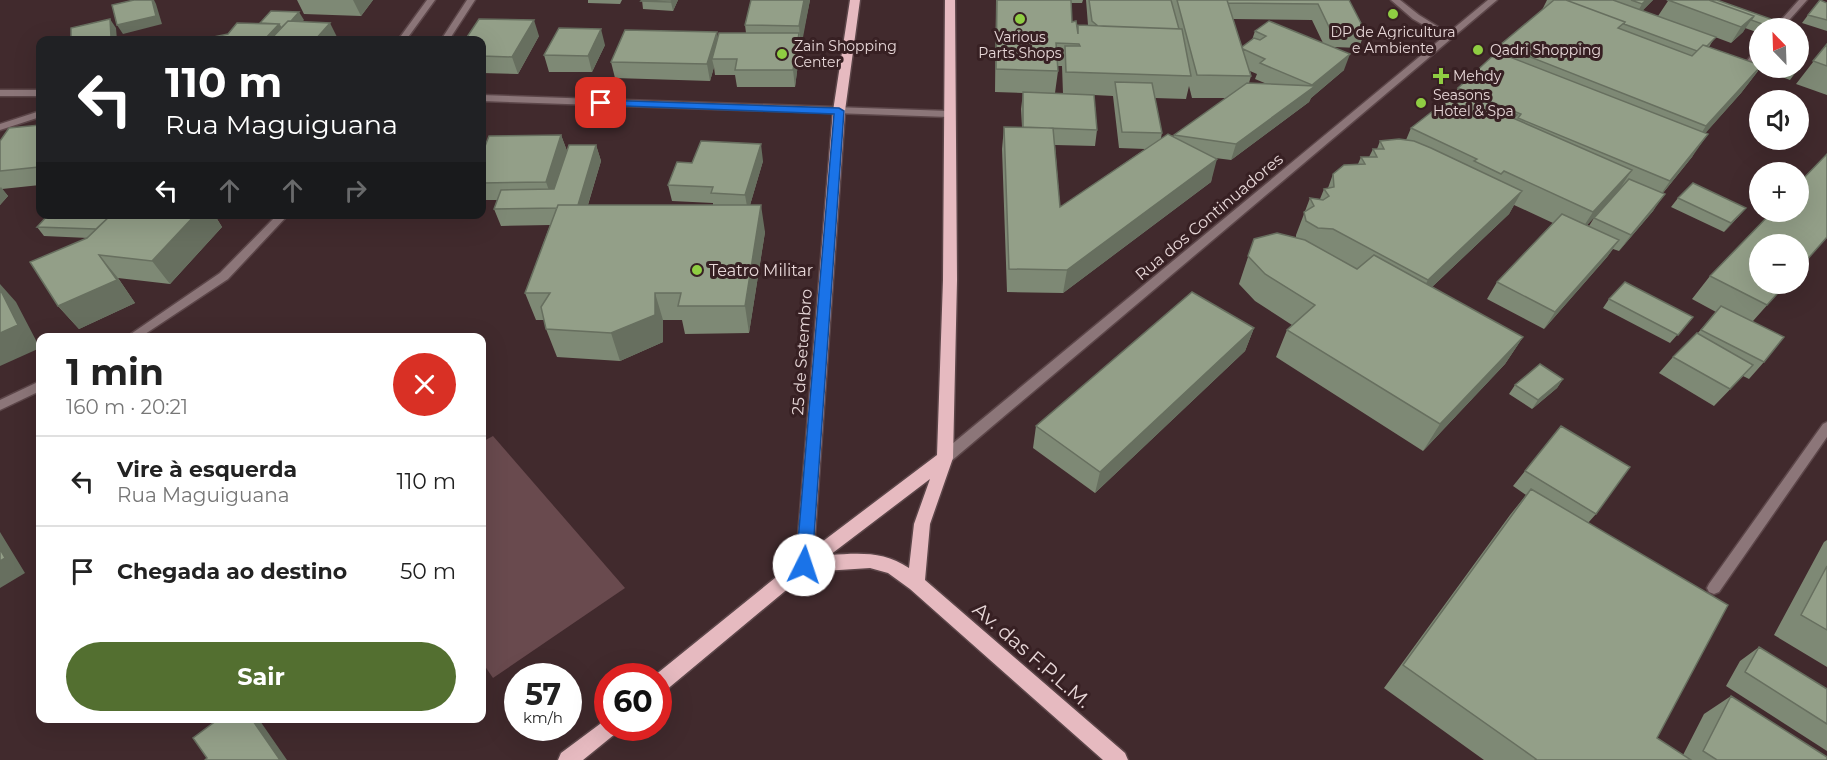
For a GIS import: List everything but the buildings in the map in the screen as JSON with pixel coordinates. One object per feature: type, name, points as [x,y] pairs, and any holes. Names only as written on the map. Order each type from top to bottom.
[{"type":"main road","name":"25 de Setembro","points":[[804,565],[839,111],[855,0]]},
{"type":"main road","points":[[916,583],[922,524],[945,458],[950,280],[950,0]]},
{"type":"main road","points":[[672,673],[804,565],[945,458]]},
{"type":"main road","name":"Av. das F.P.L.M.","points":[[804,565],[870,560],[893,567],[916,583],[1118,760]]},
{"type":"main road","points":[[568,760],[594,739]]},
{"type":"street","points":[[405,36],[431,0]]},
{"type":"street","points":[[448,36],[471,0]]},
{"type":"street","points":[[1395,0],[1416,17],[1449,36]]},
{"type":"street","name":"Rua dos Continuadores","points":[[945,458],[1493,0]]},
{"type":"street","points":[[1787,18],[1803,0]]},
{"type":"street","points":[[0,93],[36,93]]},
{"type":"street","points":[[486,98],[949,114]]},
{"type":"street","points":[[0,127],[36,115]]},
{"type":"street","points":[[138,333],[224,276],[279,219]]},
{"type":"street","points":[[0,405],[36,388]]},
{"type":"street","points":[[1714,588],[1827,427]]},
{"type":"shaded area","points":[[493,436],[625,588],[515,663],[504,663],[504,670],[493,678],[486,668],[486,440]]},
{"type":"place","name":"DP de Agricultura e Ambiente","points":[[1393,14]]},
{"type":"place","name":"Various Parts Shops","points":[[1020,19]]},
{"type":"place","name":"Qadri Shopping","points":[[1478,50]]},
{"type":"place","name":"Zain Shopping Center","points":[[782,54]]},
{"type":"place","name":"Mehdy","points":[[1441,76]]},
{"type":"place","name":"Seasons Hotel & Spa","points":[[1421,103]]},
{"type":"place","name":"Teatro Militar","points":[[697,270]]},
{"type":"route","points":[[601,103],[839,111],[804,565]]}]
